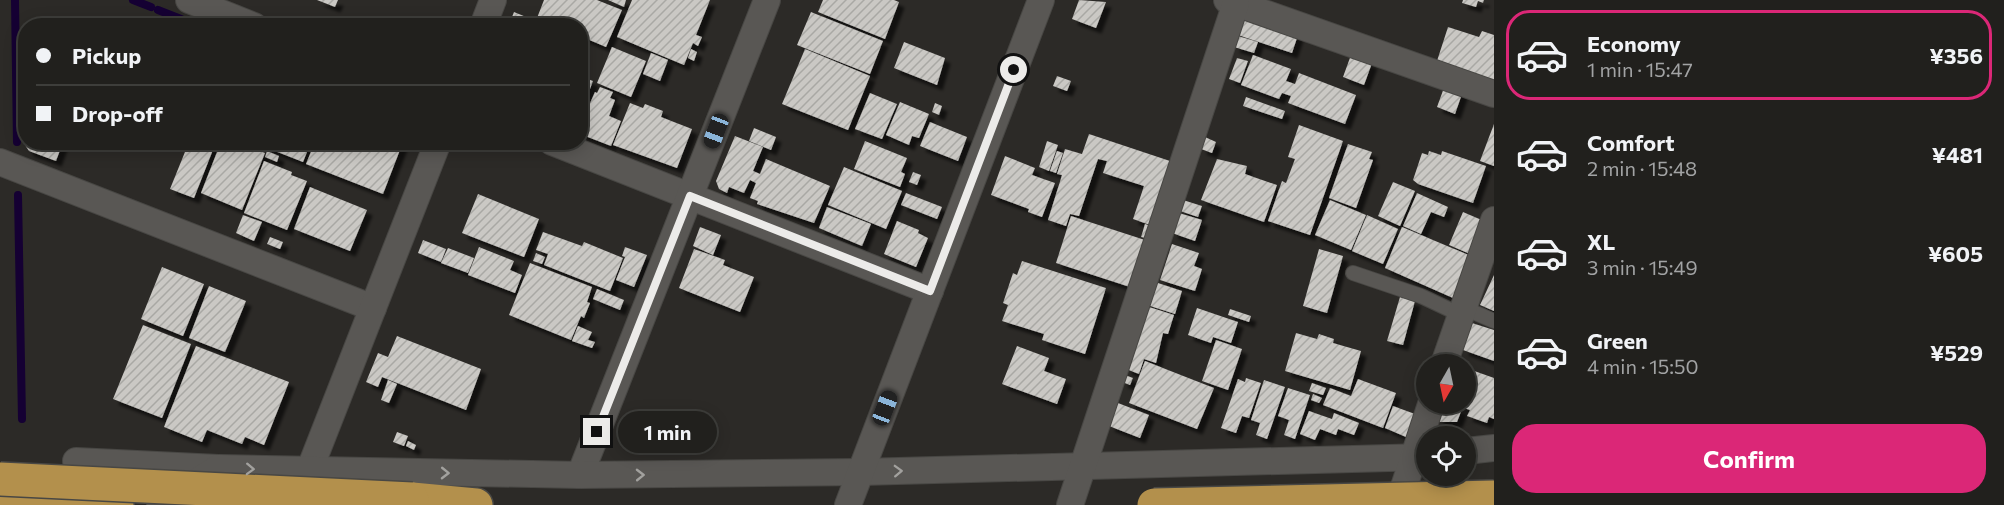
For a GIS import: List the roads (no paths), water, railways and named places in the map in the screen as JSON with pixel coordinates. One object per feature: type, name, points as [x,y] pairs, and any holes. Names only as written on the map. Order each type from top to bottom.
[{"type":"highway","points":[[0,479],[412,499],[476,505]]},
{"type":"highway","points":[[1154,505],[1494,497]]},
{"type":"highway","points":[[0,500],[117,505]]},
{"type":"street","points":[[486,18],[493,0]]},
{"type":"street","points":[[580,475],[767,0]]},
{"type":"street","points":[[848,505],[1041,0]]},
{"type":"street","points":[[193,1],[234,18]]},
{"type":"street","points":[[1070,505],[1086,464],[1232,2],[1494,94]]},
{"type":"street","points":[[309,471],[435,150]]},
{"type":"street","points":[[572,150],[930,291]]},
{"type":"street","points":[[0,162],[373,308]]},
{"type":"street","points":[[1448,354],[1494,220]]},
{"type":"street","points":[[1476,451],[1494,448]]},
{"type":"street","points":[[76,461],[309,471],[580,475],[861,472],[1086,464],[1416,458]]},
{"type":"street","points":[[1398,505],[1416,465]]},
{"type":"street","points":[[160,505],[218,468]]},
{"type":"lane","points":[[1353,273],[1494,321]]},
{"type":"waterway","points":[[15,0],[17,142]]},
{"type":"waterway","points":[[133,0],[151,7]]},
{"type":"waterway","points":[[158,10],[178,18]]},
{"type":"waterway","points":[[18,195],[22,419]]}]
